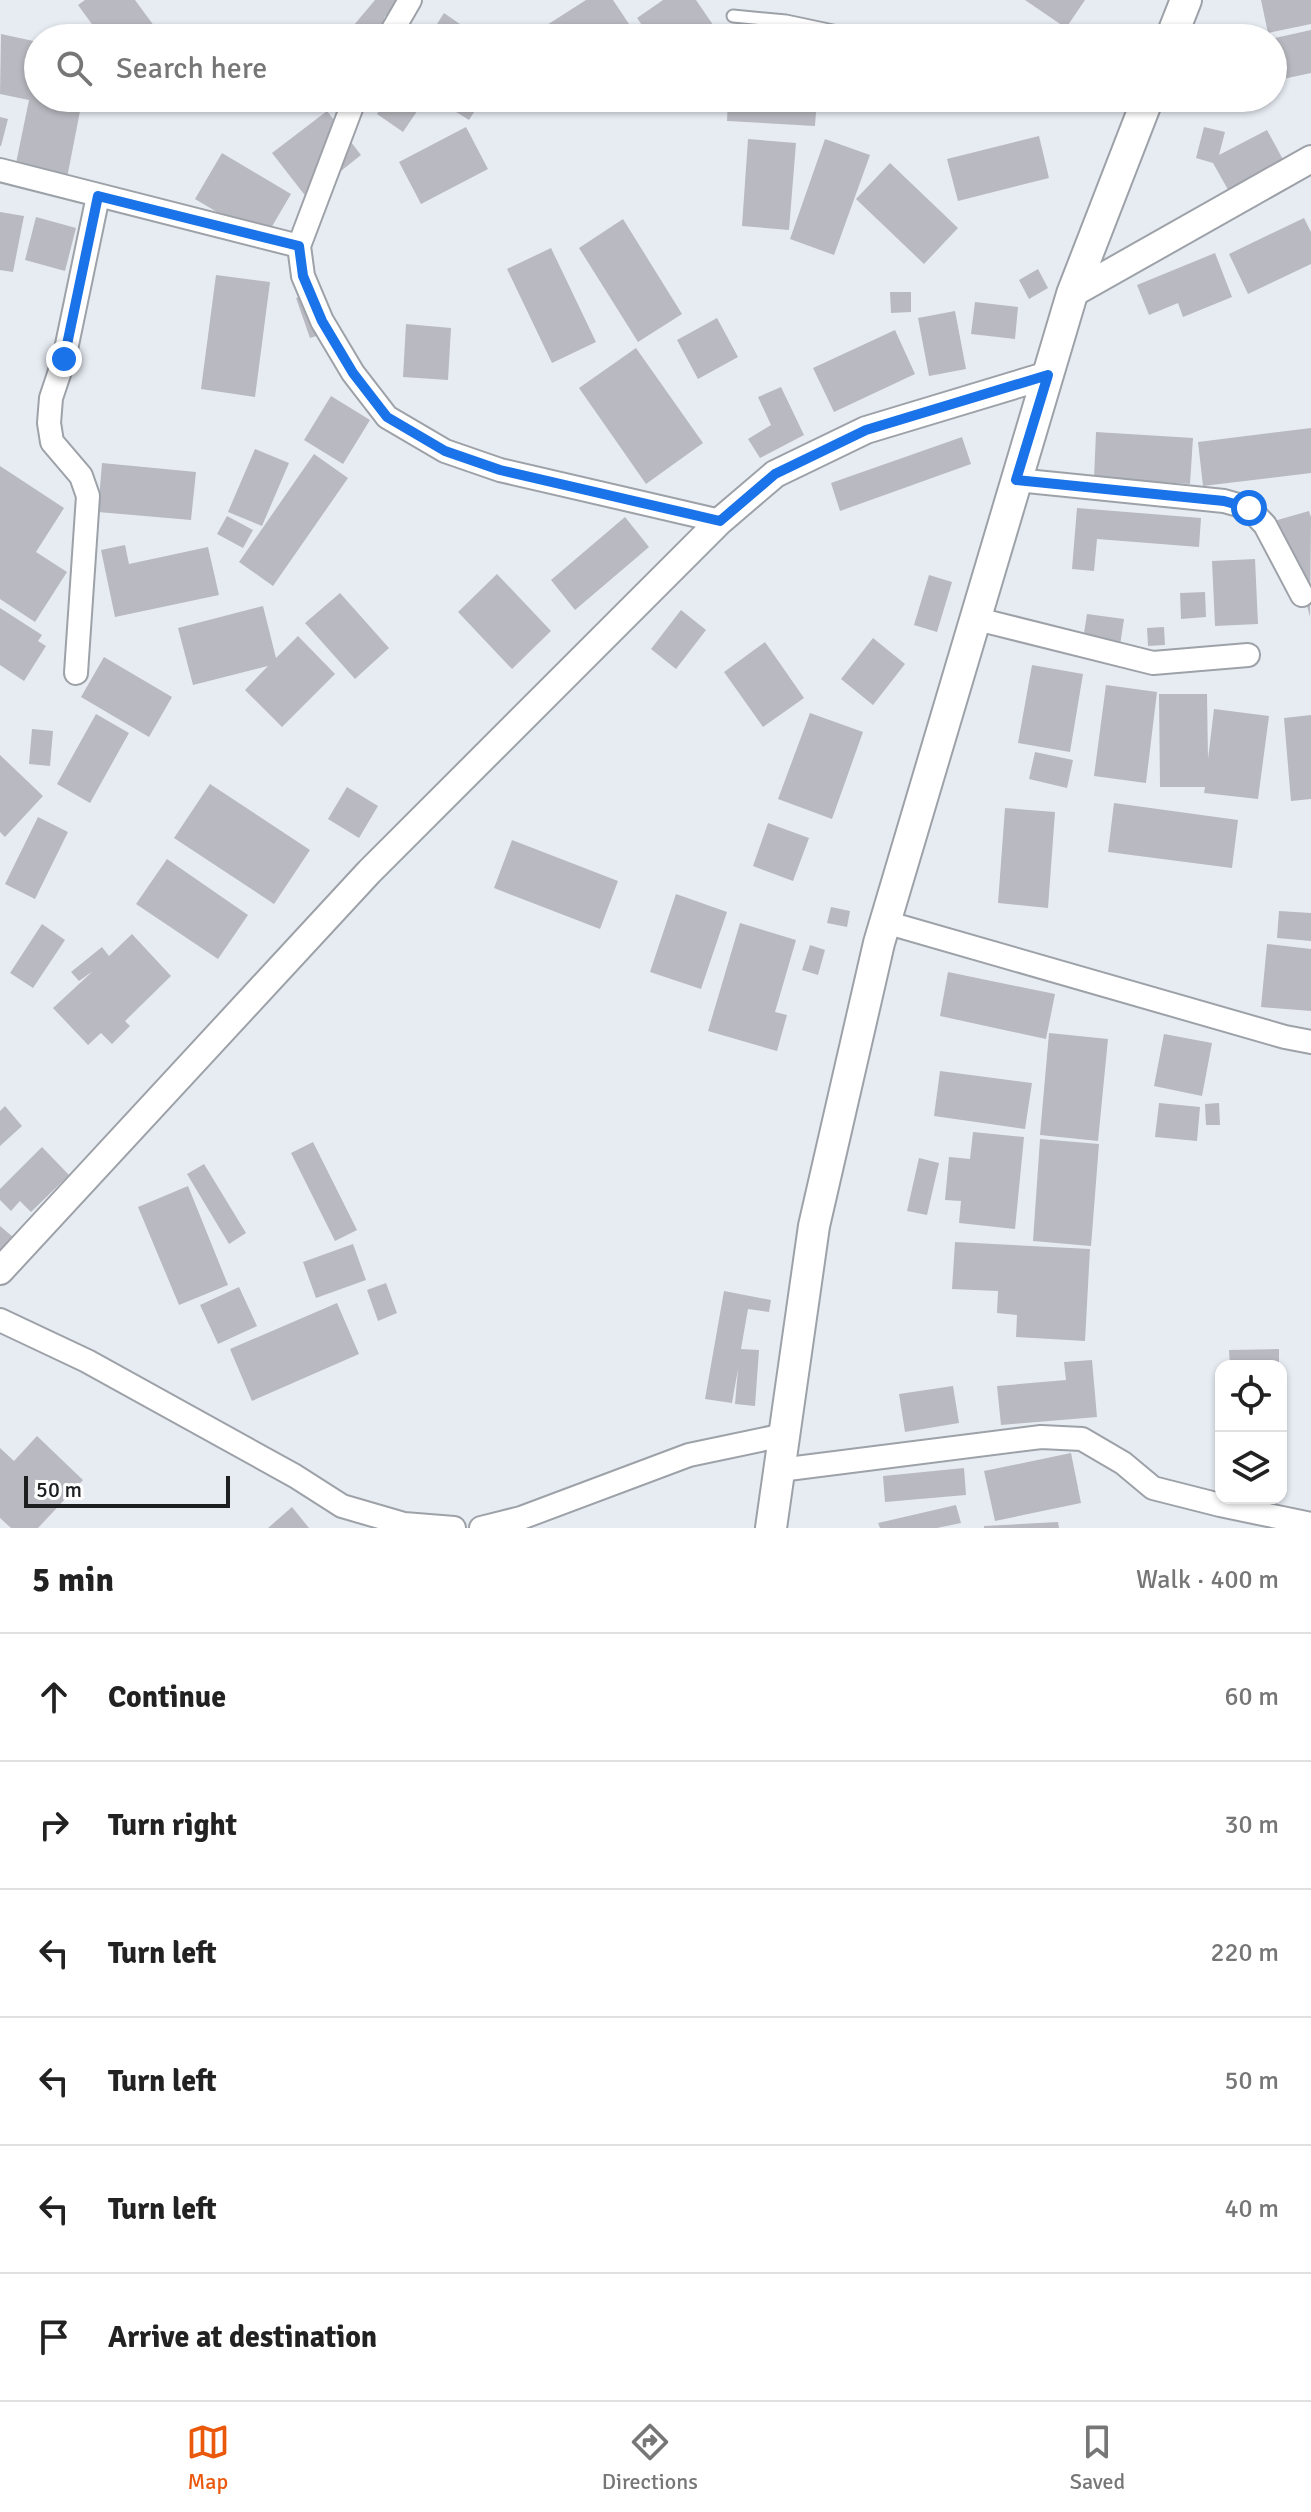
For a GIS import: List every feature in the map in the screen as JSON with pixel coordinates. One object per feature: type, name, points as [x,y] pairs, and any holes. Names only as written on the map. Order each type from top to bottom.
[{"type":"main road","points":[[1177,24],[1186,0]]},
{"type":"main road","points":[[771,1528],[814,1226],[885,922],[1072,294],[1143,112]]},
{"type":"street","points":[[396,24],[410,0]]},
{"type":"street","points":[[350,112],[299,246],[303,276],[322,321],[353,373],[387,417],[445,451],[500,470],[720,521]]},
{"type":"street","points":[[1072,294],[1311,159]]},
{"type":"street","points":[[0,170],[299,246]]},
{"type":"street","points":[[76,673],[88,496],[81,476],[52,442],[49,423],[51,398],[64,359],[98,196]]},
{"type":"street","points":[[0,1271],[369,872],[720,521],[775,474],[866,430],[1048,375]]},
{"type":"street","points":[[1016,480],[1224,501],[1249,508],[1265,525],[1302,595]]},
{"type":"street","points":[[977,619],[1153,663],[1248,655]]},
{"type":"street","points":[[885,922],[1311,1042]]},
{"type":"street","points":[[0,1320],[87,1361],[295,1476],[342,1506],[404,1524],[454,1528]]},
{"type":"street","points":[[481,1528],[521,1518],[689,1455],[784,1435]]},
{"type":"street","points":[[780,1470],[1041,1437],[1082,1439],[1123,1463],[1153,1488],[1311,1524]]},
{"type":"lane","points":[[733,16],[800,24]]},
{"type":"building","points":[[85,0],[135,0],[153,24],[92,24],[78,5]]},
{"type":"building","points":[[375,0],[399,0],[384,18],[390,24],[355,24]]},
{"type":"building","points":[[586,0],[613,0],[629,24],[548,24]]},
{"type":"building","points":[[663,0],[696,0],[712,24],[641,24],[637,18]]},
{"type":"building","points":[[1025,0],[1085,0],[1069,24],[1060,24]]},
{"type":"building","points":[[1261,0],[1311,0],[1311,24],[1287,29],[1287,24],[1266,24]]},
{"type":"building","points":[[444,13],[460,24],[437,24]]},
{"type":"building","points":[[1311,30],[1311,73],[1287,78],[1287,35]]},
{"type":"building","points":[[1,34],[24,39],[24,99],[0,94]]},
{"type":"building","points":[[27,112],[80,112],[66,183],[14,173]]},
{"type":"building","points":[[328,112],[361,155],[307,198],[272,153]]},
{"type":"building","points":[[378,112],[417,112],[403,132],[377,114]]},
{"type":"building","points":[[456,112],[474,112],[469,120]]},
{"type":"building","points":[[727,112],[816,112],[815,126],[727,121]]},
{"type":"building","points":[[0,117],[8,119],[1,146],[0,146]]},
{"type":"building","points":[[466,127],[488,169],[421,204],[399,162]]},
{"type":"building","points":[[1204,127],[1225,132],[1219,155],[1267,130],[1286,165],[1231,195],[1213,163],[1196,158]]},
{"type":"building","points":[[1039,136],[1049,178],[958,201],[947,159]]},
{"type":"building","points":[[748,139],[796,143],[789,230],[742,226]]},
{"type":"building","points":[[825,139],[870,155],[834,255],[790,239]]},
{"type":"building","points":[[222,153],[291,194],[264,240],[195,199]]},
{"type":"building","points":[[890,163],[958,228],[924,264],[856,199]]},
{"type":"building","points":[[0,212],[24,216],[13,272],[0,270]]},
{"type":"building","points":[[36,217],[76,228],[65,271],[25,260]]},
{"type":"building","points":[[1304,218],[1311,232],[1311,264],[1248,294],[1229,254]]},
{"type":"building","points":[[623,219],[682,314],[638,342],[579,248]]},
{"type":"building","points":[[551,248],[596,342],[552,363],[507,269]]},
{"type":"building","points":[[1215,253],[1232,297],[1183,317],[1178,303],[1149,315],[1137,285]]},
{"type":"building","points":[[1038,269],[1048,288],[1029,299],[1019,280]]},
{"type":"building","points":[[216,275],[270,282],[255,397],[201,389]]},
{"type":"building","points":[[890,292],[911,292],[911,312],[891,313]]},
{"type":"building","points":[[310,293],[323,334],[310,338],[296,298]]},
{"type":"building","points":[[975,302],[1018,307],[1015,339],[971,334]]},
{"type":"building","points":[[955,311],[966,369],[929,376],[918,318]]},
{"type":"building","points":[[717,318],[738,357],[698,379],[677,340]]},
{"type":"building","points":[[406,324],[451,328],[448,380],[403,377]]},
{"type":"building","points":[[895,330],[915,374],[834,412],[813,368]]},
{"type":"building","points":[[636,348],[703,443],[646,484],[579,388]]},
{"type":"building","points":[[781,387],[804,435],[760,458],[748,439],[771,425],[758,397]]},
{"type":"building","points":[[331,396],[370,420],[343,464],[304,440]]},
{"type":"building","points":[[1311,428],[1311,473],[1203,486],[1198,442]]},
{"type":"building","points":[[1096,432],[1193,438],[1190,484],[1094,478]]},
{"type":"building","points":[[962,437],[971,464],[840,511],[831,483]]},
{"type":"building","points":[[255,449],[289,463],[262,526],[228,512]]},
{"type":"building","points":[[314,454],[348,478],[273,586],[239,562]]},
{"type":"building","points":[[102,463],[196,472],[191,520],[98,512]]},
{"type":"building","points":[[0,466],[64,508],[36,552],[67,572],[35,622],[0,599]]},
{"type":"building","points":[[1077,508],[1201,518],[1199,547],[1097,539],[1094,571],[1072,569]]},
{"type":"building","points":[[1309,511],[1310,617],[1301,583],[1274,521]]},
{"type":"building","points":[[227,516],[253,530],[243,548],[217,534]]},
{"type":"building","points":[[625,517],[649,547],[575,610],[551,580]]},
{"type":"building","points":[[125,545],[129,564],[208,547],[219,595],[115,617],[101,550]]},
{"type":"building","points":[[1255,559],[1258,624],[1215,626],[1212,561]]},
{"type":"building","points":[[497,574],[551,631],[512,669],[458,612]]},
{"type":"building","points":[[929,575],[952,582],[937,632],[914,625]]},
{"type":"building","points":[[1205,592],[1206,617],[1181,619],[1180,593]]},
{"type":"building","points":[[340,593],[389,648],[355,679],[305,623]]},
{"type":"building","points":[[263,606],[276,658],[298,636],[335,674],[282,727],[245,690],[268,666],[193,685],[178,628]]},
{"type":"building","points":[[0,608],[42,635],[38,641],[46,646],[24,681],[0,665]]},
{"type":"building","points":[[681,610],[706,630],[676,669],[651,649]]},
{"type":"building","points":[[1087,614],[1124,619],[1119,652],[1082,646]]},
{"type":"building","points":[[1164,627],[1165,645],[1148,646],[1147,628]]},
{"type":"building","points":[[873,638],[905,664],[873,705],[841,679]]},
{"type":"building","points":[[765,642],[804,698],[763,727],[724,672]]},
{"type":"building","points":[[104,657],[172,697],[149,737],[81,697]]},
{"type":"building","points":[[1032,665],[1083,674],[1070,752],[1018,743]]},
{"type":"building","points":[[1106,685],[1157,692],[1146,783],[1094,776]]},
{"type":"building","points":[[1159,694],[1207,694],[1208,759],[1214,709],[1269,716],[1258,799],[1204,793],[1205,787],[1160,787]]},
{"type":"building","points":[[810,713],[863,732],[832,819],[778,799]]},
{"type":"building","points":[[96,714],[129,733],[90,803],[57,784]]},
{"type":"building","points":[[1311,715],[1311,799],[1291,801],[1284,718]]},
{"type":"building","points":[[32,729],[53,731],[50,766],[29,764]]},
{"type":"building","points":[[1035,752],[1073,760],[1067,788],[1029,779]]},
{"type":"building","points":[[0,755],[43,796],[5,837],[0,832]]},
{"type":"building","points":[[210,784],[310,850],[274,904],[174,838]]},
{"type":"building","points":[[347,787],[378,806],[359,838],[328,819]]},
{"type":"building","points":[[1114,803],[1238,820],[1232,868],[1108,852]]},
{"type":"building","points":[[1005,808],[1055,812],[1048,908],[998,903]]},
{"type":"building","points":[[38,817],[68,832],[35,899],[5,884]]},
{"type":"building","points":[[768,823],[809,838],[793,881],[753,866]]},
{"type":"building","points":[[512,840],[618,881],[600,929],[494,888]]},
{"type":"building","points":[[167,859],[248,915],[218,959],[136,904]]},
{"type":"building","points":[[676,894],[727,912],[701,989],[650,972]]},
{"type":"building","points":[[831,907],[850,911],[847,927],[827,923]]},
{"type":"building","points":[[1279,911],[1311,913],[1311,941],[1277,938]]},
{"type":"building","points":[[740,923],[796,940],[775,1012],[787,1015],[777,1051],[708,1031]]},
{"type":"building","points":[[42,924],[65,940],[33,988],[10,973]]},
{"type":"building","points":[[132,934],[171,976],[125,1021],[130,1026],[112,1044],[101,1033],[88,1045],[53,1008],[93,971],[79,981],[71,972],[102,947],[109,956]]},
{"type":"building","points":[[1267,944],[1311,949],[1311,1011],[1261,1007]]},
{"type":"building","points":[[810,945],[825,950],[818,975],[802,970]]},
{"type":"building","points":[[948,972],[1055,994],[1046,1039],[940,1016]]},
{"type":"building","points":[[1049,1033],[1108,1039],[1098,1141],[1040,1135]]},
{"type":"building","points":[[1164,1034],[1212,1043],[1202,1096],[1154,1086]]},
{"type":"building","points":[[940,1071],[1032,1083],[1025,1129],[934,1116]]},
{"type":"building","points":[[1159,1103],[1200,1107],[1197,1141],[1155,1137]]},
{"type":"building","points":[[1219,1103],[1220,1125],[1206,1125],[1205,1104]]},
{"type":"building","points":[[5,1106],[22,1126],[0,1146],[0,1111]]},
{"type":"building","points":[[973,1132],[1024,1137],[1015,1229],[959,1223],[961,1201],[945,1200],[949,1157],[970,1159]]},
{"type":"building","points":[[1040,1139],[1099,1144],[1091,1246],[1033,1241]]},
{"type":"building","points":[[313,1142],[357,1230],[335,1241],[291,1153]]},
{"type":"building","points":[[42,1147],[69,1175],[31,1212],[20,1201],[11,1211],[0,1200],[0,1189]]},
{"type":"building","points":[[919,1158],[939,1163],[927,1215],[907,1211]]},
{"type":"building","points":[[204,1164],[246,1233],[229,1244],[187,1174]]},
{"type":"building","points":[[188,1186],[228,1285],[179,1305],[138,1207]]},
{"type":"building","points":[[0,1226],[13,1237],[0,1251]]},
{"type":"building","points":[[955,1242],[1090,1249],[1085,1341],[1016,1337],[1017,1315],[997,1313],[998,1291],[952,1289]]},
{"type":"building","points":[[353,1244],[366,1280],[316,1298],[303,1262]]},
{"type":"building","points":[[386,1283],[397,1313],[378,1321],[367,1290]]},
{"type":"building","points":[[239,1287],[257,1326],[218,1344],[200,1305]]},
{"type":"building","points":[[724,1291],[771,1300],[769,1312],[748,1309],[741,1349],[759,1350],[755,1406],[735,1404],[738,1369],[732,1403],[705,1399]]},
{"type":"building","points":[[337,1303],[359,1354],[252,1401],[230,1349]]},
{"type":"building","points":[[1279,1349],[1279,1360],[1230,1360],[1229,1350]]},
{"type":"building","points":[[1092,1360],[1097,1417],[1001,1425],[997,1386],[1066,1380],[1064,1362]]},
{"type":"building","points":[[953,1386],[959,1423],[905,1432],[899,1394]]},
{"type":"building","points":[[37,1436],[83,1480],[38,1528],[11,1528],[0,1518],[0,1448],[14,1461]]},
{"type":"building","points":[[1071,1453],[1081,1503],[995,1521],[984,1471]]},
{"type":"building","points":[[964,1468],[966,1495],[885,1502],[883,1476]]},
{"type":"building","points":[[956,1505],[961,1523],[937,1528],[880,1528],[878,1523]]},
{"type":"building","points":[[292,1507],[309,1528],[268,1528]]},
{"type":"building","points":[[1058,1522],[1059,1528],[984,1528],[984,1526]]},
{"type":"route","points":[[64,359],[98,196],[299,246],[303,276],[322,321],[353,373],[387,417],[445,451],[500,470],[720,521],[775,474],[866,430],[1048,375],[1016,480],[1224,501],[1249,508]]}]
